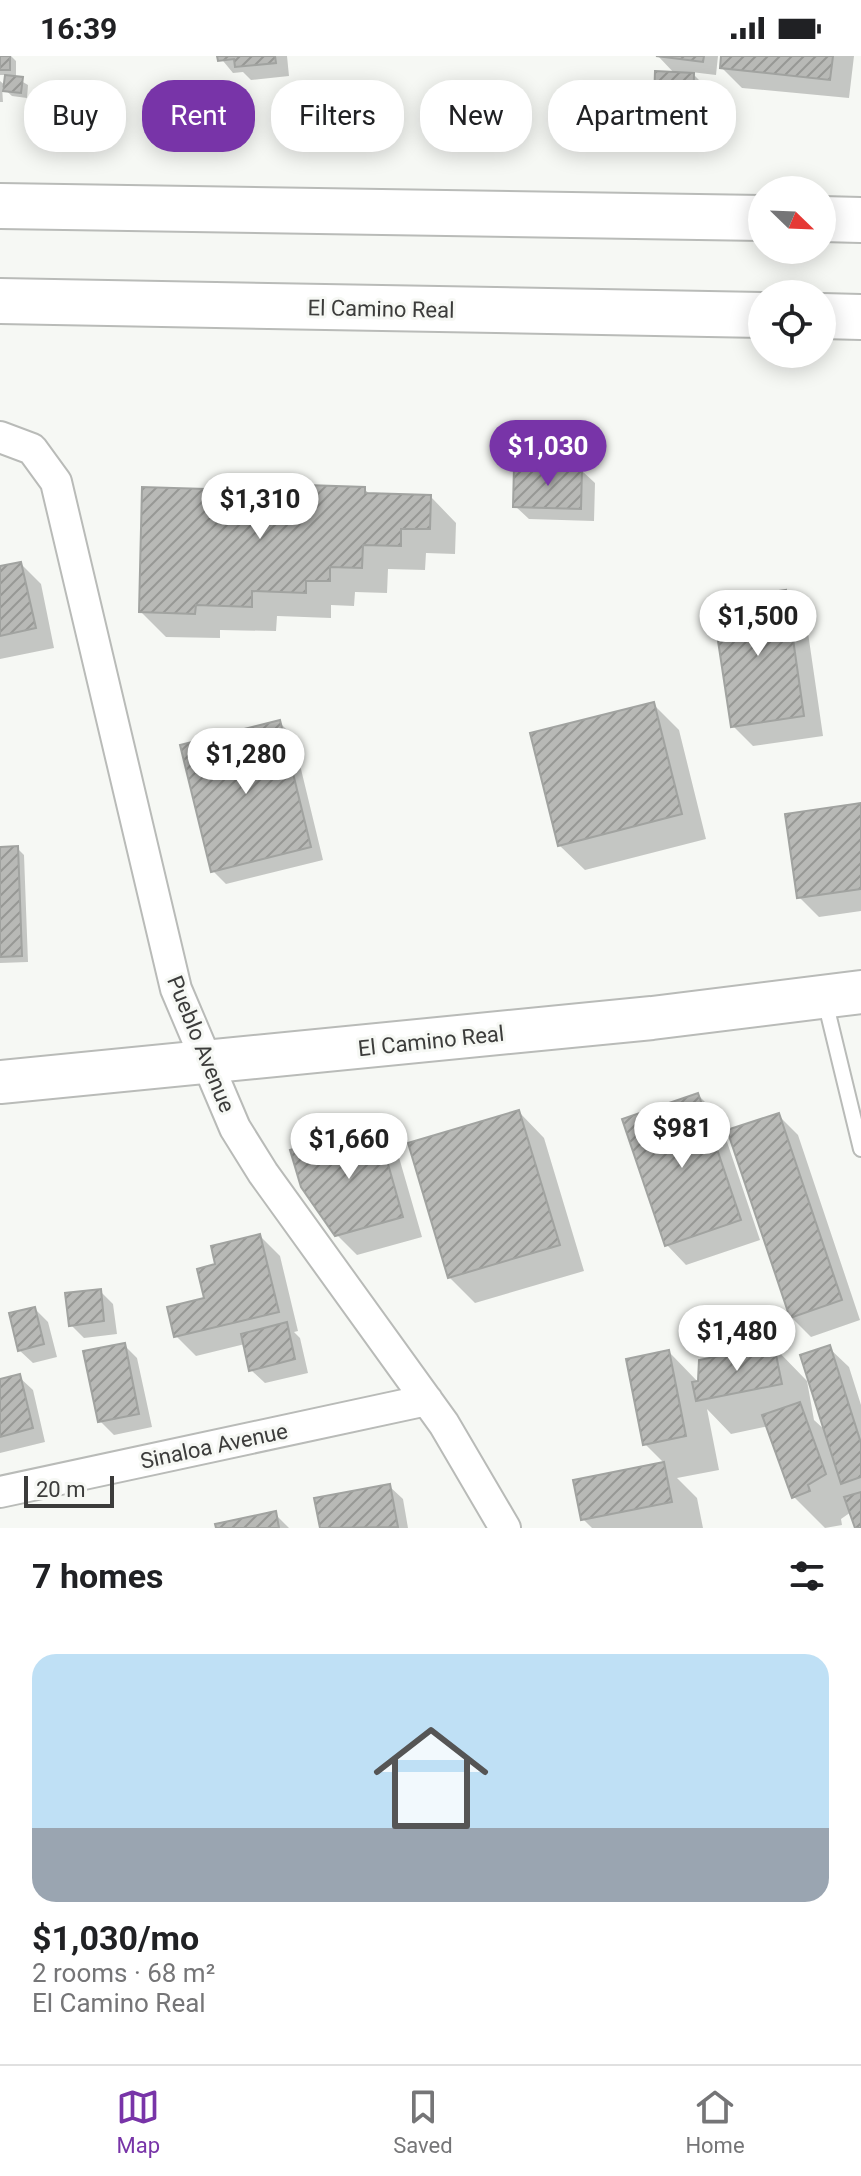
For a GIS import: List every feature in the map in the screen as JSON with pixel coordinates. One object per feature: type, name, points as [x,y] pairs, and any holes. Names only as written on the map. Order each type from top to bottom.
[{"type":"highway","points":[[0,195],[117,208]]},
{"type":"highway","points":[[0,206],[748,218]]},
{"type":"highway","points":[[836,219],[861,220]]},
{"type":"highway","name":"El Camino Real","points":[[0,301],[748,315]]},
{"type":"highway","points":[[836,316],[861,317]]},
{"type":"main road","name":"El Camino Real","points":[[0,1082],[843,995]]},
{"type":"street","name":"Pueblo Avenue","points":[[0,437],[32,449],[56,482],[176,989],[235,1128],[263,1173],[427,1400],[505,1528]]},
{"type":"street","name":"Sinaloa Avenue","points":[[0,1492],[427,1400]]},
{"type":"lane","points":[[843,995],[861,1149]]},
{"type":"building","points":[[0,56],[10,56],[10,70],[0,70]]},
{"type":"building","points":[[217,56],[275,56],[276,63],[235,67],[234,59],[218,61]]},
{"type":"building","points":[[656,56],[704,56],[703,62]]},
{"type":"building","points":[[721,56],[833,56],[830,80],[720,68]]},
{"type":"building","points":[[655,71],[694,73],[694,80],[655,80]]},
{"type":"building","points":[[5,75],[23,77],[21,93],[3,91]]},
{"type":"building","points":[[514,466],[582,468],[581,509],[513,507]]},
{"type":"building","points":[[306,485],[365,487],[365,493],[431,495],[430,529],[401,529],[401,546],[363,545],[362,568],[330,567],[330,581],[306,581],[306,593],[252,591],[252,607],[196,605],[195,614],[139,612],[142,487],[306,492]]},
{"type":"building","points":[[21,562],[36,628],[0,636],[0,566]]},
{"type":"building","points":[[786,590],[804,716],[731,727],[712,601]]},
{"type":"building","points":[[654,702],[682,814],[558,846],[530,733]]},
{"type":"building","points":[[280,720],[311,847],[211,872],[180,745]]},
{"type":"building","points":[[861,803],[861,889],[797,898],[785,814]]},
{"type":"building","points":[[18,846],[22,956],[0,957],[0,847]]},
{"type":"building","points":[[698,1093],[741,1220],[665,1246],[622,1119]]},
{"type":"building","points":[[519,1110],[560,1245],[448,1278],[408,1143]]},
{"type":"building","points":[[779,1113],[842,1300],[790,1318],[727,1130]]},
{"type":"building","points":[[377,1125],[403,1217],[335,1236],[301,1187],[290,1150]]},
{"type":"building","points":[[260,1234],[279,1312],[174,1337],[167,1307],[204,1298],[197,1269],[215,1264],[211,1246]]},
{"type":"building","points":[[101,1289],[104,1321],[69,1326],[65,1293]]},
{"type":"building","points":[[35,1307],[44,1344],[18,1351],[9,1313]]},
{"type":"building","points":[[287,1322],[295,1359],[249,1371],[241,1334]]},
{"type":"building","points":[[125,1343],[139,1414],[98,1422],[83,1351]]},
{"type":"building","points":[[774,1345],[782,1384],[696,1401],[692,1382],[698,1381],[699,1360]]},
{"type":"building","points":[[830,1345],[861,1443],[861,1477],[841,1484],[800,1355]]},
{"type":"building","points":[[669,1350],[686,1436],[643,1445],[626,1359]]},
{"type":"building","points":[[20,1374],[33,1428],[0,1437],[0,1379]]},
{"type":"building","points":[[800,1402],[826,1474],[808,1485],[810,1491],[792,1498],[762,1415]]},
{"type":"building","points":[[664,1462],[672,1502],[581,1520],[573,1480]]},
{"type":"building","points":[[390,1484],[398,1527],[320,1528],[314,1498]]},
{"type":"building","points":[[861,1492],[861,1528],[855,1528],[844,1497]]},
{"type":"building","points":[[276,1511],[279,1528],[216,1528],[215,1524]]}]
